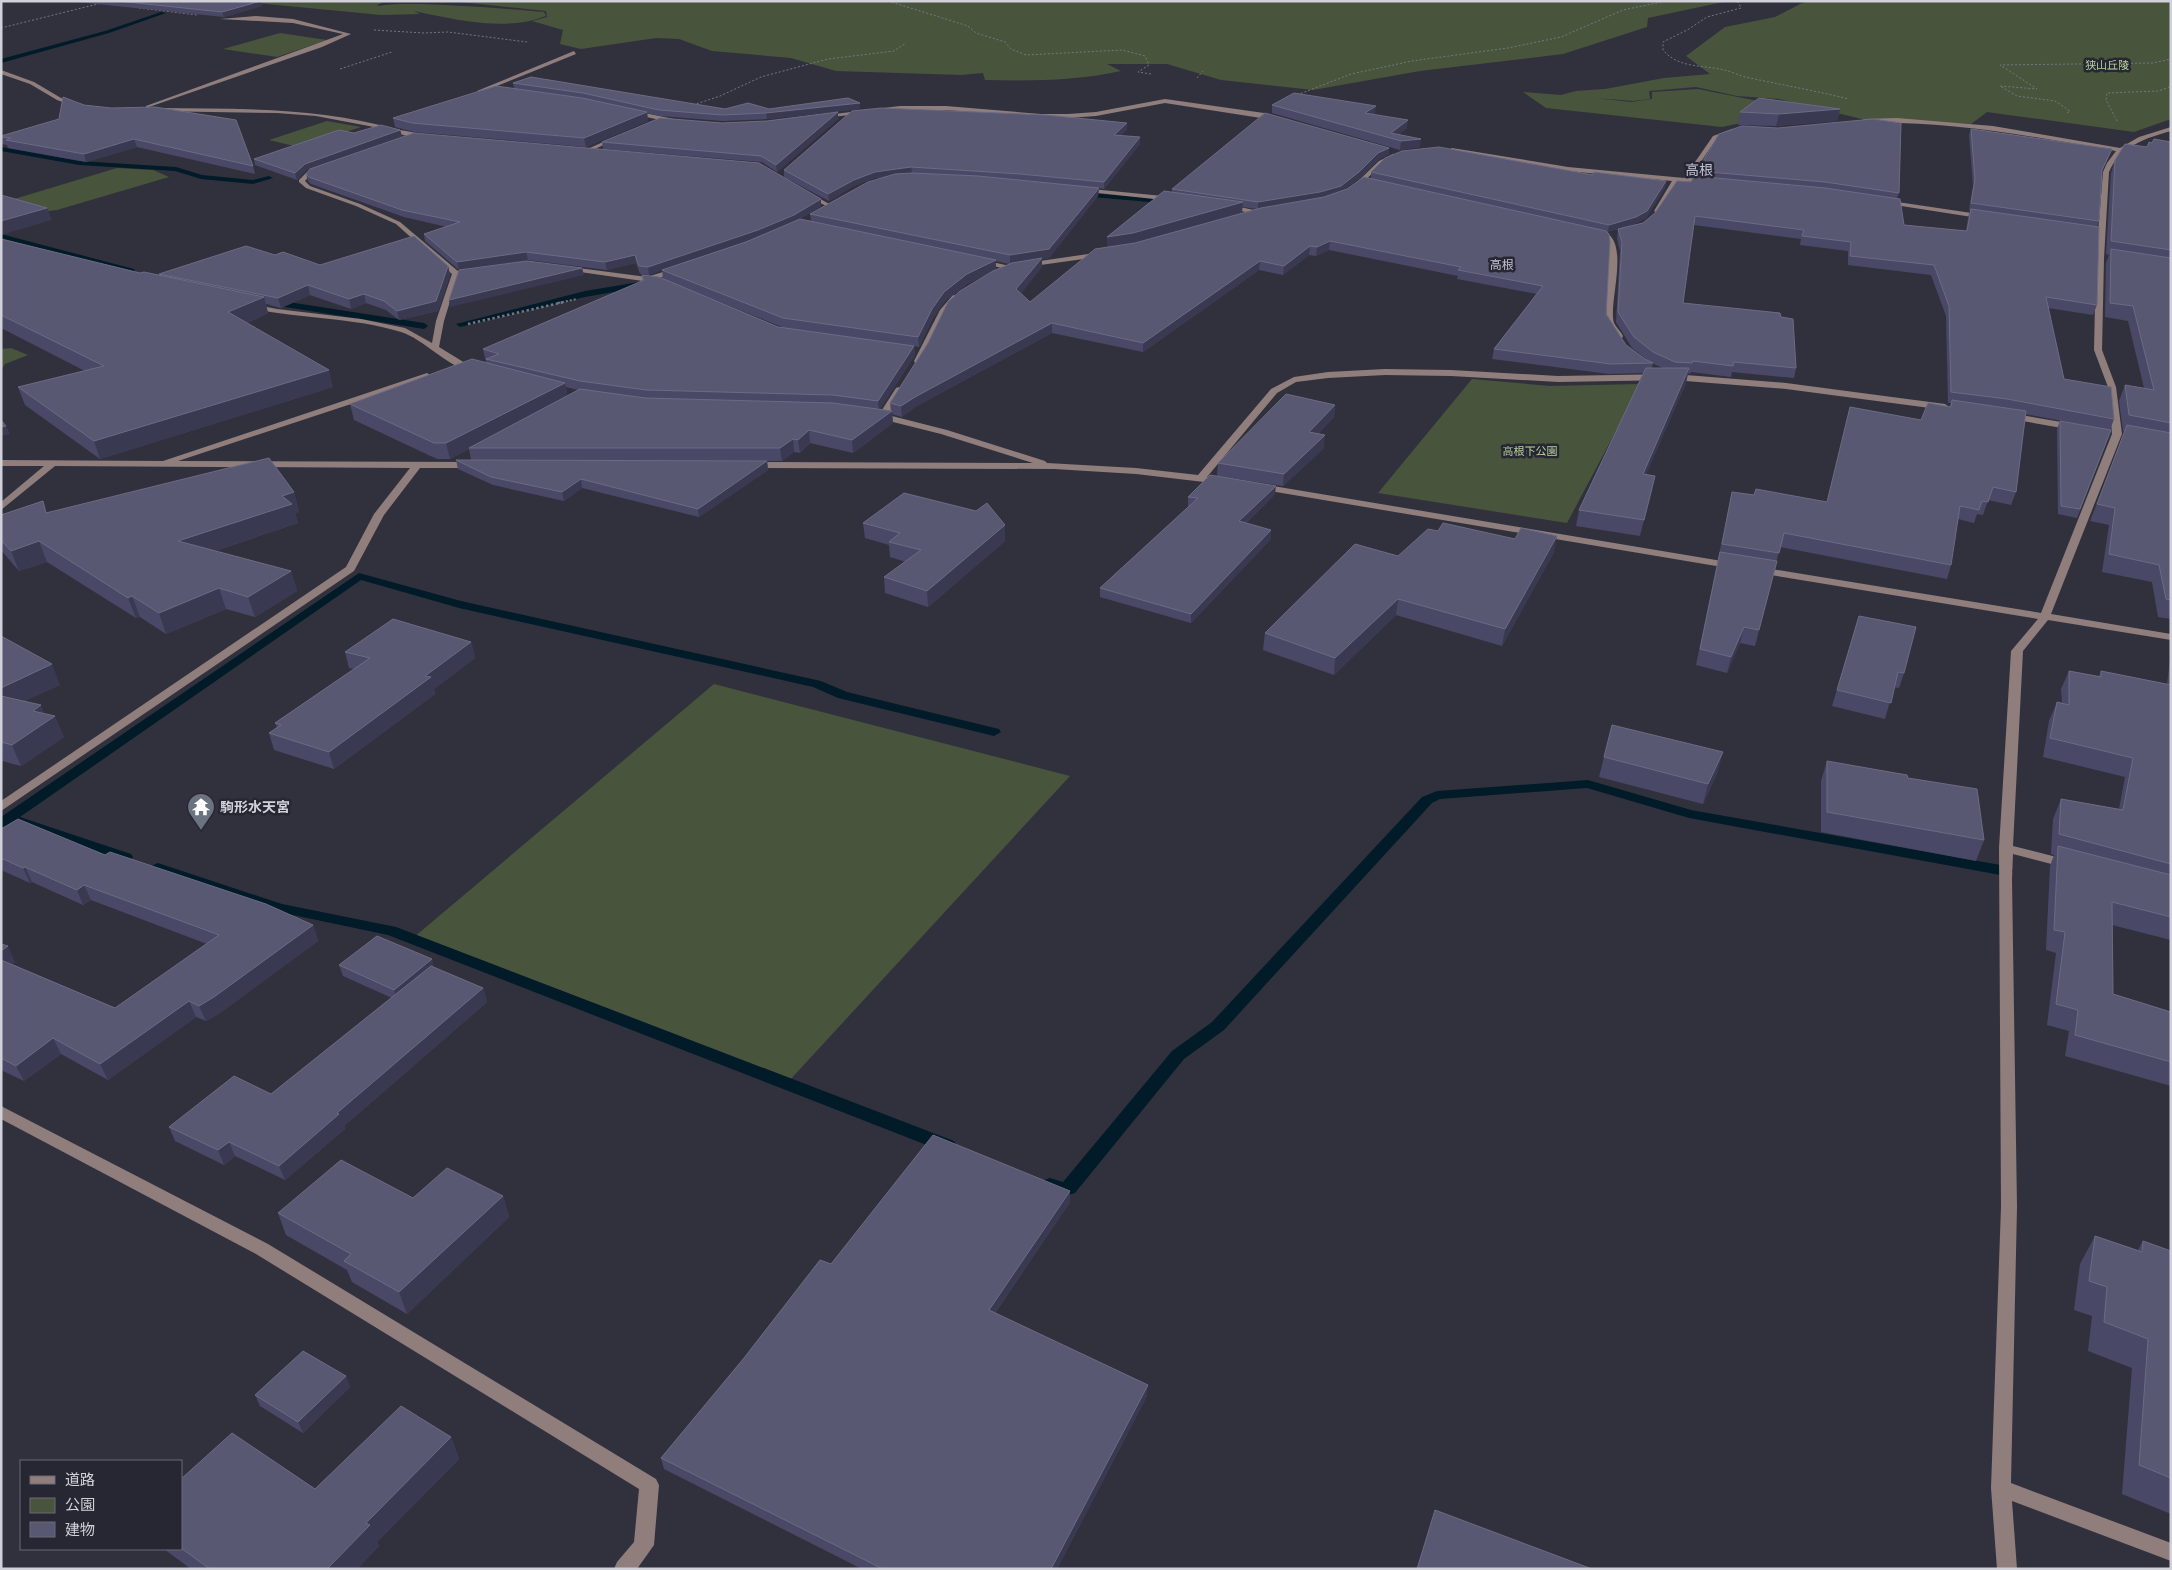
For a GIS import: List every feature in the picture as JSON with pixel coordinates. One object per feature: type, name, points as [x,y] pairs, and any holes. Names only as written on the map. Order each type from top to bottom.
[{"type":"street","points":[[223,19],[256,18],[293,21],[348,34]]},
{"type":"street","points":[[348,34],[320,46],[273,61],[139,110],[278,111],[316,114],[375,125],[414,136],[433,138]]},
{"type":"street","points":[[469,95],[574,53]]},
{"type":"street","points":[[1,72],[32,83],[59,99],[87,108]]},
{"type":"street","points":[[488,88],[498,90]]},
{"type":"street","points":[[814,117],[892,108],[946,108],[1041,116],[1068,116],[1096,114],[1165,101],[1264,115],[1291,122]]},
{"type":"street","points":[[618,110],[654,120],[684,122]]},
{"type":"street","points":[[844,119],[852,112]]},
{"type":"street","points":[[1859,121],[1948,122],[2012,130],[2121,150]]},
{"type":"street","points":[[375,125],[384,122]]},
{"type":"street","points":[[1686,180],[1715,137],[1739,128]]},
{"type":"street","points":[[2007,1569],[2001,1488],[2009,1207],[2005,880],[2017,651],[2046,618],[2117,435],[2112,387],[2098,350],[2103,259],[2102,233],[2108,162],[2121,150],[2136,141],[2171,129]]},
{"type":"street","points":[[584,152],[626,134]]},
{"type":"street","points":[[396,143],[414,136]]},
{"type":"street","points":[[2136,141],[2151,143]]},
{"type":"street","points":[[1445,150],[1480,153],[1568,169],[1715,182]]},
{"type":"street","points":[[574,151],[603,153]]},
{"type":"street","points":[[1349,190],[1362,181],[1381,162],[1400,154],[1391,151]]},
{"type":"street","points":[[325,168],[309,173],[301,181],[308,186],[398,223],[461,273],[439,329],[435,348]]},
{"type":"street","points":[[1650,220],[1676,179]]},
{"type":"street","points":[[1362,181],[1372,183]]},
{"type":"street","points":[[1076,190],[1181,200]]},
{"type":"street","points":[[802,191],[828,205]]},
{"type":"street","points":[[821,210],[836,201]]},
{"type":"street","points":[[1872,201],[1989,218]]},
{"type":"street","points":[[1217,205],[1259,213]]},
{"type":"street","points":[[1242,218],[1269,212]]},
{"type":"street","points":[[1590,230],[1612,235],[1614,251],[1610,323],[1624,344]]},
{"type":"street","points":[[2092,232],[2102,233]]},
{"type":"street","points":[[996,274],[1010,268],[1114,252]]},
{"type":"street","points":[[974,260],[1010,268]]},
{"type":"street","points":[[554,267],[663,282]]},
{"type":"street","points":[[649,279],[685,267]]},
{"type":"street","points":[[913,368],[944,310],[956,296],[962,293]]},
{"type":"street","points":[[241,304],[277,311],[361,321],[405,330],[462,364],[488,373]]},
{"type":"street","points":[[914,350],[923,352]]},
{"type":"street","points":[[453,368],[462,364]]},
{"type":"street","points":[[1656,370],[1673,377]]},
{"type":"street","points":[[1201,478],[1274,391],[1294,380],[1328,374],[1385,372],[1451,373],[1558,379],[1673,377],[1786,386],[1957,408]]},
{"type":"street","points":[[156,464],[434,374]]},
{"type":"street","points":[[883,416],[903,384]]},
{"type":"street","points":[[863,414],[883,416],[944,432],[1054,466]]},
{"type":"street","points":[[2003,415],[2079,428]]},
{"type":"street","points":[[452,465],[469,456]]},
{"type":"street","points":[[1,463],[481,465]]},
{"type":"street","points":[[1,507],[52,464]]},
{"type":"street","points":[[1,807],[350,569],[379,514],[417,465]]},
{"type":"street","points":[[738,465],[1054,466],[1136,471],[1231,482]]},
{"type":"street","points":[[1250,486],[2171,637]]},
{"type":"street","points":[[2006,848],[2079,868]]},
{"type":"street","points":[[1,1112],[262,1250],[649,1485],[644,1545],[624,1569]]},
{"type":"street","points":[[2001,1488],[2171,1552]]},
{"type":"path","points":[[888,1],[968,26],[976,33],[1004,42],[1011,49],[1026,55],[1122,50],[1145,56],[1149,64],[1138,72],[1157,75]]},
{"type":"path","points":[[1264,115],[1302,92],[1351,74],[1412,61],[1508,48],[1560,37],[1623,10],[1666,1]]},
{"type":"path","points":[[1733,1],[1738,2],[1741,8],[1707,17],[1689,29],[1663,42],[1663,50],[1670,58],[1691,66],[1726,70],[1748,78],[1782,83],[1849,99]]},
{"type":"path","points":[[104,2],[113,5]]},
{"type":"path","points":[[1,28],[109,2]]},
{"type":"path","points":[[133,7],[223,19]]},
{"type":"path","points":[[348,34],[370,30],[424,33],[448,32],[555,45],[574,50],[574,53]]},
{"type":"path","points":[[654,120],[720,96],[761,77],[828,59],[894,51],[906,43]]},
{"type":"path","points":[[2065,114],[2070,111],[2055,101],[2017,96],[2000,86],[2037,89],[2000,65],[2154,63],[2171,58]]},
{"type":"path","points":[[2090,144],[2120,126],[2106,100],[2108,93],[2158,91],[2171,88]]},
{"type":"path","points":[[439,329],[539,309],[580,298]]},
{"type":"green space","points":[[105,1],[386,1],[377,5],[434,4],[484,7],[544,12],[546,16],[507,24],[472,22],[414,11],[420,14],[381,15],[247,2]]},
{"type":"green space","points":[[450,1],[1728,1],[1648,18],[1647,27],[1563,54],[1420,71],[1313,90],[1221,80],[1167,64],[1107,64],[1121,71],[1070,79],[985,80],[983,73],[961,75],[836,71],[791,58],[712,51],[679,39],[656,38],[581,49],[560,44],[563,30],[532,21],[547,17],[546,11]]},
{"type":"green space","name":"狭山丘陵","points":[[1809,1],[2171,1],[2171,119],[2134,132],[1987,112],[1971,124],[1870,121],[1779,99],[1737,96],[1696,87],[1649,91],[1650,99],[1633,101],[1595,98],[1631,102],[1652,99],[1652,92],[1698,89],[1758,101],[1741,123],[1722,127],[1546,108],[1523,92],[1561,95],[1576,91],[1605,89],[1664,78],[1710,74],[1686,56],[1725,27],[1775,17]]},
{"type":"green space","points":[[280,33],[327,40],[277,57],[223,49]]},
{"type":"green space","points":[[327,121],[361,127],[298,147],[269,140]]},
{"type":"green space","points":[[117,168],[153,170],[169,177],[57,210],[33,213],[1,203]]},
{"type":"green space","points":[[11,348],[28,355],[5,364],[1,370],[1,349]]},
{"type":"green space","name":"高根下公園","points":[[1472,379],[1550,386],[1641,384],[1567,523],[1378,493]]},
{"type":"green space","points":[[714,684],[1070,776],[789,1081],[413,938]]},
{"type":"building","points":[[118,1],[261,1],[222,12]]},
{"type":"building","points":[[531,77],[725,109],[748,103],[769,109],[848,98],[860,103],[766,113],[722,115],[659,110],[583,93],[513,83]]},
{"type":"building","points":[[496,86],[582,98],[647,112],[584,138],[412,123],[393,118]]},
{"type":"building","points":[[1294,93],[1376,106],[1365,113],[1408,120],[1391,133],[1421,139],[1401,141],[1272,105]]},
{"type":"building","points":[[63,97],[84,105],[111,108],[155,107],[236,120],[253,166],[134,139],[84,154],[6,140],[11,138],[1,137],[59,119]]},
{"type":"building","points":[[1759,98],[1840,109],[1779,114],[1740,112]]},
{"type":"building","points":[[881,108],[1046,115],[1127,123],[1114,135],[1140,137],[1104,182],[911,167],[875,172],[854,180],[828,194],[784,170],[852,111]]},
{"type":"building","points":[[838,112],[776,165],[761,156],[602,142],[660,118],[722,123],[767,121]]},
{"type":"building","points":[[1265,113],[1389,148],[1378,153],[1359,172],[1341,186],[1320,192],[1258,202],[1172,189]]},
{"type":"building","points":[[1873,119],[1901,123],[1899,193],[1825,182],[1697,171],[1719,134],[1742,126],[1778,128]]},
{"type":"building","points":[[381,125],[400,130],[305,164],[295,173],[254,159],[339,130],[354,133]]},
{"type":"building","points":[[1971,129],[2112,149],[2102,170],[2099,221],[1971,203],[1975,179]]},
{"type":"building","points":[[414,133],[759,163],[821,199],[794,215],[758,230],[648,267],[639,266],[635,255],[605,262],[526,252],[457,262],[424,234],[460,222],[402,210],[309,177],[306,174],[310,169]]},
{"type":"building","points":[[2154,139],[2171,142],[2171,250],[2111,241],[2115,160],[2125,144],[2147,147],[2149,142],[2152,143]]},
{"type":"building","points":[[1439,147],[1593,175],[1594,172],[1666,181],[1647,211],[1636,217],[1609,225],[1371,172],[1385,158],[1402,151]]},
{"type":"building","points":[[895,174],[978,176],[1099,188],[1049,249],[1010,255],[810,214],[868,182]]},
{"type":"building","points":[[1694,176],[1825,188],[1900,199],[1904,225],[1967,231],[1971,209],[2099,227],[2097,305],[2046,297],[2064,379],[2111,387],[2114,419],[2007,399],[1951,392],[1949,306],[1934,265],[1850,256],[1851,242],[1802,236],[1804,230],[1695,216],[1683,303],[1780,313],[1781,317],[1793,319],[1796,368],[1734,362],[1733,366],[1693,361],[1692,363],[1675,362],[1653,352],[1634,337],[1618,312],[1622,242],[1618,229],[1643,223],[1655,213],[1677,181],[1691,182]]},
{"type":"building","points":[[1364,177],[1606,231],[1609,234],[1610,242],[1606,314],[1626,345],[1653,363],[1611,364],[1494,349],[1543,286],[1458,270],[1461,267],[1330,241],[1317,247],[1310,246],[1284,266],[1260,261],[1143,343],[1052,323],[901,406],[890,403],[928,343],[948,302],[960,291],[993,271],[1012,263],[1042,258],[1016,289],[1030,302],[1095,249],[1135,243],[1261,208],[1324,197],[1347,189]]},
{"type":"building","points":[[1164,191],[1243,202],[1133,233],[1107,237]]},
{"type":"building","points":[[1,195],[47,208],[1,221]]},
{"type":"building","points":[[800,219],[996,260],[967,274],[944,292],[932,309],[918,337],[783,318],[662,270],[746,242]]},
{"type":"building","points":[[414,236],[448,266],[436,301],[397,311],[384,301],[364,294],[349,299],[308,285],[278,298],[159,274],[246,246],[275,255],[283,252],[320,265]]},
{"type":"building","points":[[1,239],[140,273],[144,272],[264,297],[228,312],[329,370],[94,441],[18,387],[104,366],[1,315]]},
{"type":"building","points":[[2111,249],[2171,258],[2171,423],[2129,415],[2125,385],[2154,390],[2133,306],[2110,303]]},
{"type":"building","points":[[527,261],[582,268],[449,300],[459,270]]},
{"type":"building","points":[[642,275],[659,277],[778,327],[914,346],[878,401],[833,395],[646,390],[580,381],[486,359],[499,354],[483,349],[644,280]]},
{"type":"building","points":[[472,359],[565,383],[446,443],[434,443],[350,404]]},
{"type":"building","points":[[1646,368],[1689,368],[1643,474],[1655,476],[1644,520],[1579,510]]},
{"type":"building","points":[[580,389],[645,398],[833,403],[892,411],[852,440],[809,430],[798,440],[793,439],[780,448],[469,448]]},
{"type":"building","points":[[1286,394],[1335,405],[1309,432],[1325,435],[1284,474],[1218,463]]},
{"type":"building","points":[[1952,400],[2026,411],[2016,492],[1993,487],[1988,502],[1982,501],[1979,510],[1960,506],[1951,565],[1784,533],[1779,553],[1722,544],[1732,492],[1754,495],[1756,489],[1827,502],[1850,407],[1921,420],[1928,403],[1951,407]]},
{"type":"building","points":[[1,420],[6,426],[1,427]]},
{"type":"building","points":[[2060,421],[2111,430],[2080,509],[2061,506]]},
{"type":"building","points":[[2127,425],[2171,433],[2171,600],[2166,599],[2159,565],[2109,554],[2115,508],[2097,504]]},
{"type":"building","points":[[269,458],[294,492],[282,496],[292,504],[178,541],[291,571],[248,597],[219,588],[159,613],[132,596],[128,598],[39,541],[11,551],[1,540],[1,515],[43,501],[46,513]]},
{"type":"building","points":[[456,460],[767,461],[698,509],[581,479],[562,492],[491,477]]},
{"type":"building","points":[[1210,475],[1276,486],[1239,521],[1271,530],[1191,614],[1100,588],[1198,498],[1188,497]]},
{"type":"building","points":[[904,493],[976,511],[987,503],[1005,525],[927,591],[884,577],[921,550],[889,542],[900,533],[863,523]]},
{"type":"building","points":[[1443,523],[1515,539],[1521,528],[1557,536],[1505,629],[1398,599],[1335,658],[1265,633],[1355,544],[1398,556],[1428,529],[1438,531]]},
{"type":"building","points":[[1720,552],[1777,561],[1759,630],[1744,627],[1731,657],[1700,649]]},
{"type":"building","points":[[1859,616],[1916,627],[1904,673],[1898,672],[1891,703],[1837,690]]},
{"type":"building","points":[[393,619],[471,642],[425,676],[431,677],[329,752],[269,733],[281,725],[275,723],[370,658],[345,652]]},
{"type":"building","points":[[1,636],[52,664],[1,688]]},
{"type":"building","points":[[2069,671],[2101,677],[2101,671],[2171,685],[2171,864],[2059,834],[2061,799],[2123,810],[2133,758],[2050,738],[2057,702],[2069,705]]},
{"type":"building","points":[[1,696],[41,705],[33,711],[55,716],[12,745],[1,742]]},
{"type":"building","points":[[1612,725],[1723,752],[1708,784],[1604,757]]},
{"type":"building","points":[[1827,761],[1907,775],[1908,778],[1977,789],[1984,840],[1827,812]]},
{"type":"building","points":[[18,819],[105,855],[110,852],[266,904],[313,925],[214,997],[199,1006],[189,1001],[100,1064],[53,1038],[16,1066],[1,1058],[1,960],[115,1008],[219,935],[84,885],[77,890],[1,858],[1,829]]},
{"type":"building","points":[[2058,846],[2171,875],[2171,917],[2112,902],[2113,994],[2171,1012],[2171,1062],[2075,1035],[2078,1010],[2056,1004],[2065,932],[2054,930]]},
{"type":"building","points":[[377,936],[432,959],[394,990],[339,965]]},
{"type":"building","points":[[1,944],[8,946],[1,951]]},
{"type":"building","points":[[431,966],[483,988],[337,1113],[339,1114],[279,1166],[229,1142],[218,1150],[169,1127],[234,1076],[271,1094]]},
{"type":"building","points":[[933,1135],[1070,1191],[989,1310],[1148,1385],[1051,1569],[883,1569],[661,1458],[744,1358],[820,1260],[831,1264]]},
{"type":"building","points":[[341,1160],[413,1198],[447,1168],[503,1196],[399,1292],[344,1261],[351,1254],[278,1213]]},
{"type":"building","points":[[2095,1236],[2142,1252],[2143,1241],[2171,1251],[2171,1478],[2139,1465],[2148,1339],[2104,1322],[2107,1287],[2089,1281]]},
{"type":"building","points":[[303,1351],[346,1376],[298,1422],[255,1395]]},
{"type":"building","points":[[401,1406],[451,1437],[366,1523],[370,1525],[327,1569],[210,1569],[182,1549],[182,1478],[232,1433],[315,1489]]},
{"type":"building","points":[[1435,1510],[1592,1569],[1417,1569]]},
{"type":"waterway","points":[[1,61],[107,32],[163,13]]},
{"type":"waterway","points":[[1,149],[79,163],[176,169],[201,177],[253,182],[269,178]]},
{"type":"waterway","points":[[1081,194],[1172,202]]},
{"type":"waterway","points":[[1,236],[131,271]]},
{"type":"waterway","points":[[460,324],[585,294],[645,284]]},
{"type":"waterway","points":[[269,302],[424,326]]},
{"type":"waterway","points":[[1,824],[359,576],[459,604],[817,684],[843,695],[994,732]]},
{"type":"waterway","points":[[1050,1185],[1061,1190],[1069,1188],[1178,1055],[1218,1026],[1427,800],[1437,795],[1588,784],[1689,814],[2006,871]]},
{"type":"waterway","points":[[11,819],[126,857]]},
{"type":"waterway","points":[[158,868],[279,908],[391,931],[948,1146]]},
{"type":"place","name":"駒形水天宮","points":[[201,831]]},
{"type":"district","name":"高根","points":[[1699,170]]},
{"type":"district","name":"高根","points":[[1502,265]]}]
